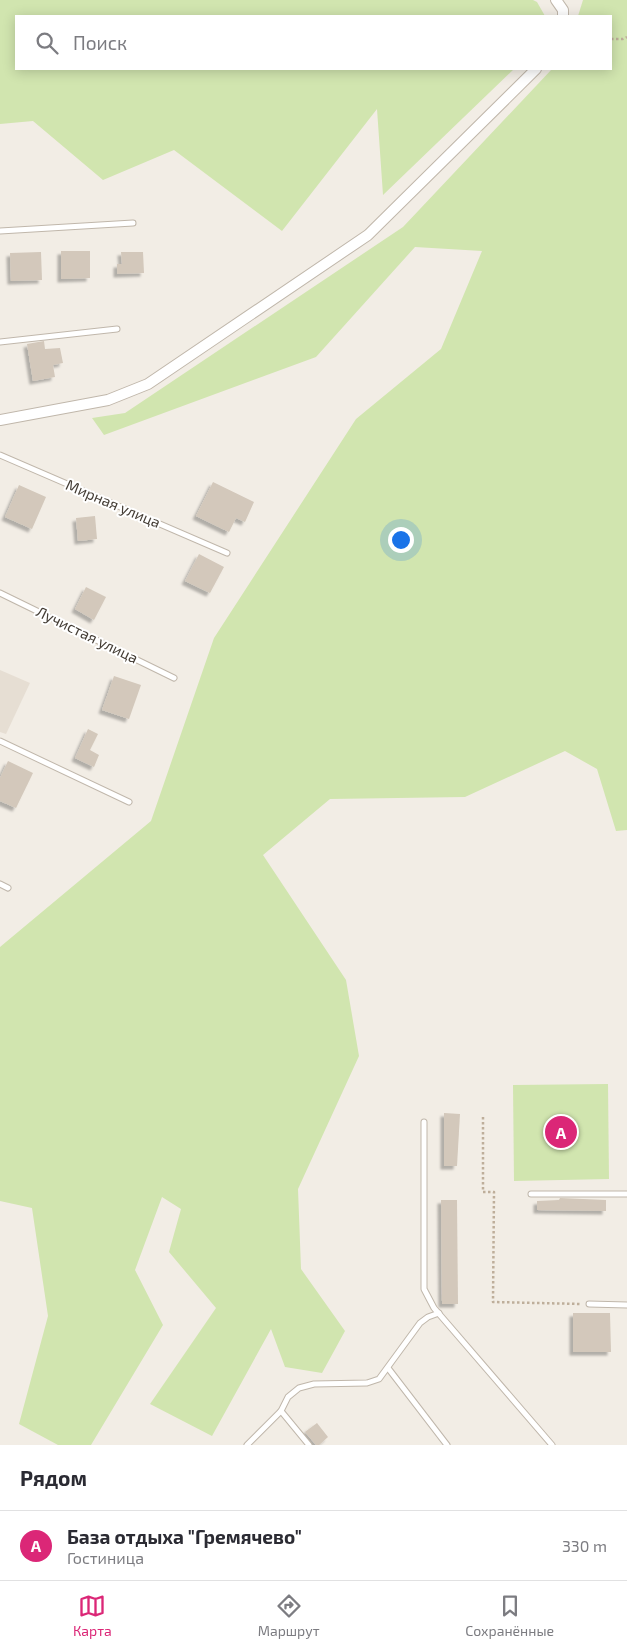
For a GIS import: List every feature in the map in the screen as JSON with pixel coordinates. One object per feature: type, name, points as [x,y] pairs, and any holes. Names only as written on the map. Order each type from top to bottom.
[{"type":"street","points":[[556,0],[563,10],[563,15]]},
{"type":"street","points":[[0,420],[108,400],[148,384],[368,234],[535,70]]},
{"type":"lane","points":[[0,231],[133,222]]},
{"type":"lane","points":[[0,342],[117,329]]},
{"type":"lane","name":"Мирная улица","points":[[0,455],[227,553]]},
{"type":"lane","name":"Лучистая улица","points":[[0,593],[174,678]]},
{"type":"lane","points":[[0,741],[129,802]]},
{"type":"lane","points":[[0,884],[8,888]]},
{"type":"lane","points":[[424,1122],[424,1289],[439,1313],[552,1445]]},
{"type":"lane","points":[[531,1194],[627,1194]]},
{"type":"lane","points":[[588,1304],[627,1305]]},
{"type":"lane","points":[[247,1445],[281,1411],[288,1398],[299,1388],[314,1384],[366,1383],[378,1378],[388,1368],[420,1323],[439,1313]]},
{"type":"lane","points":[[388,1368],[447,1445]]},
{"type":"lane","points":[[281,1411],[309,1445]]},
{"type":"path","points":[[612,39],[627,37]]},
{"type":"path","points":[[483,1117],[482,1192],[494,1192],[493,1302],[588,1304]]},
{"type":"shaded area","points":[[0,670],[30,683],[6,734],[0,732]]},
{"type":"green space","points":[[0,0],[533,0],[537,2],[544,15],[15,15],[15,70],[513,70],[383,195],[377,109],[282,231],[174,150],[103,180],[33,121],[0,124]]},
{"type":"green space","points":[[583,0],[627,0],[627,830],[616,831],[597,769],[565,751],[465,797],[330,799],[263,855],[346,980],[359,1056],[298,1189],[301,1269],[345,1331],[322,1373],[285,1367],[271,1329],[212,1436],[150,1404],[216,1308],[169,1252],[181,1209],[162,1197],[135,1270],[163,1325],[91,1445],[58,1445],[19,1424],[48,1316],[32,1208],[0,1201],[0,947],[151,821],[214,638],[356,419],[441,349],[482,251],[415,247],[316,357],[104,435],[92,418],[125,413],[403,227],[551,70],[612,70],[612,15],[578,15]]},
{"type":"green space","points":[[608,1084],[609,1179],[514,1181],[513,1085]]},
{"type":"building","points":[[61,251],[90,251],[90,278],[61,279]]},
{"type":"building","points":[[41,252],[42,280],[11,281],[10,253]]},
{"type":"building","points":[[121,252],[143,252],[144,273],[117,274],[117,264],[122,264]]},
{"type":"building","points":[[44,341],[45,349],[60,348],[63,363],[53,365],[55,377],[33,381],[27,344]]},
{"type":"building","points":[[213,482],[254,502],[245,522],[236,518],[229,532],[196,516]]},
{"type":"building","points":[[19,485],[46,497],[32,529],[5,517]]},
{"type":"building","points":[[95,516],[97,539],[78,541],[76,518]]},
{"type":"building","points":[[199,554],[224,567],[210,593],[185,581]]},
{"type":"building","points":[[86,587],[106,597],[94,620],[75,609]]},
{"type":"building","points":[[114,676],[141,685],[129,719],[102,710]]},
{"type":"building","points":[[88,729],[98,734],[90,750],[99,755],[94,767],[75,758]]},
{"type":"building","points":[[8,761],[33,773],[16,808],[0,801],[0,778]]},
{"type":"building","points":[[444,1113],[460,1114],[457,1166],[444,1166]]},
{"type":"building","points":[[560,1198],[606,1200],[606,1211],[537,1210],[537,1201],[559,1200]]},
{"type":"building","points":[[441,1200],[457,1200],[458,1304],[442,1304]]},
{"type":"building","points":[[573,1313],[610,1313],[611,1352],[573,1352]]},
{"type":"building","points":[[317,1423],[328,1437],[319,1445],[316,1445],[305,1432]]},
{"type":"place","name":"База отдыха \"Гремячево\"","points":[[561,1132]]}]
